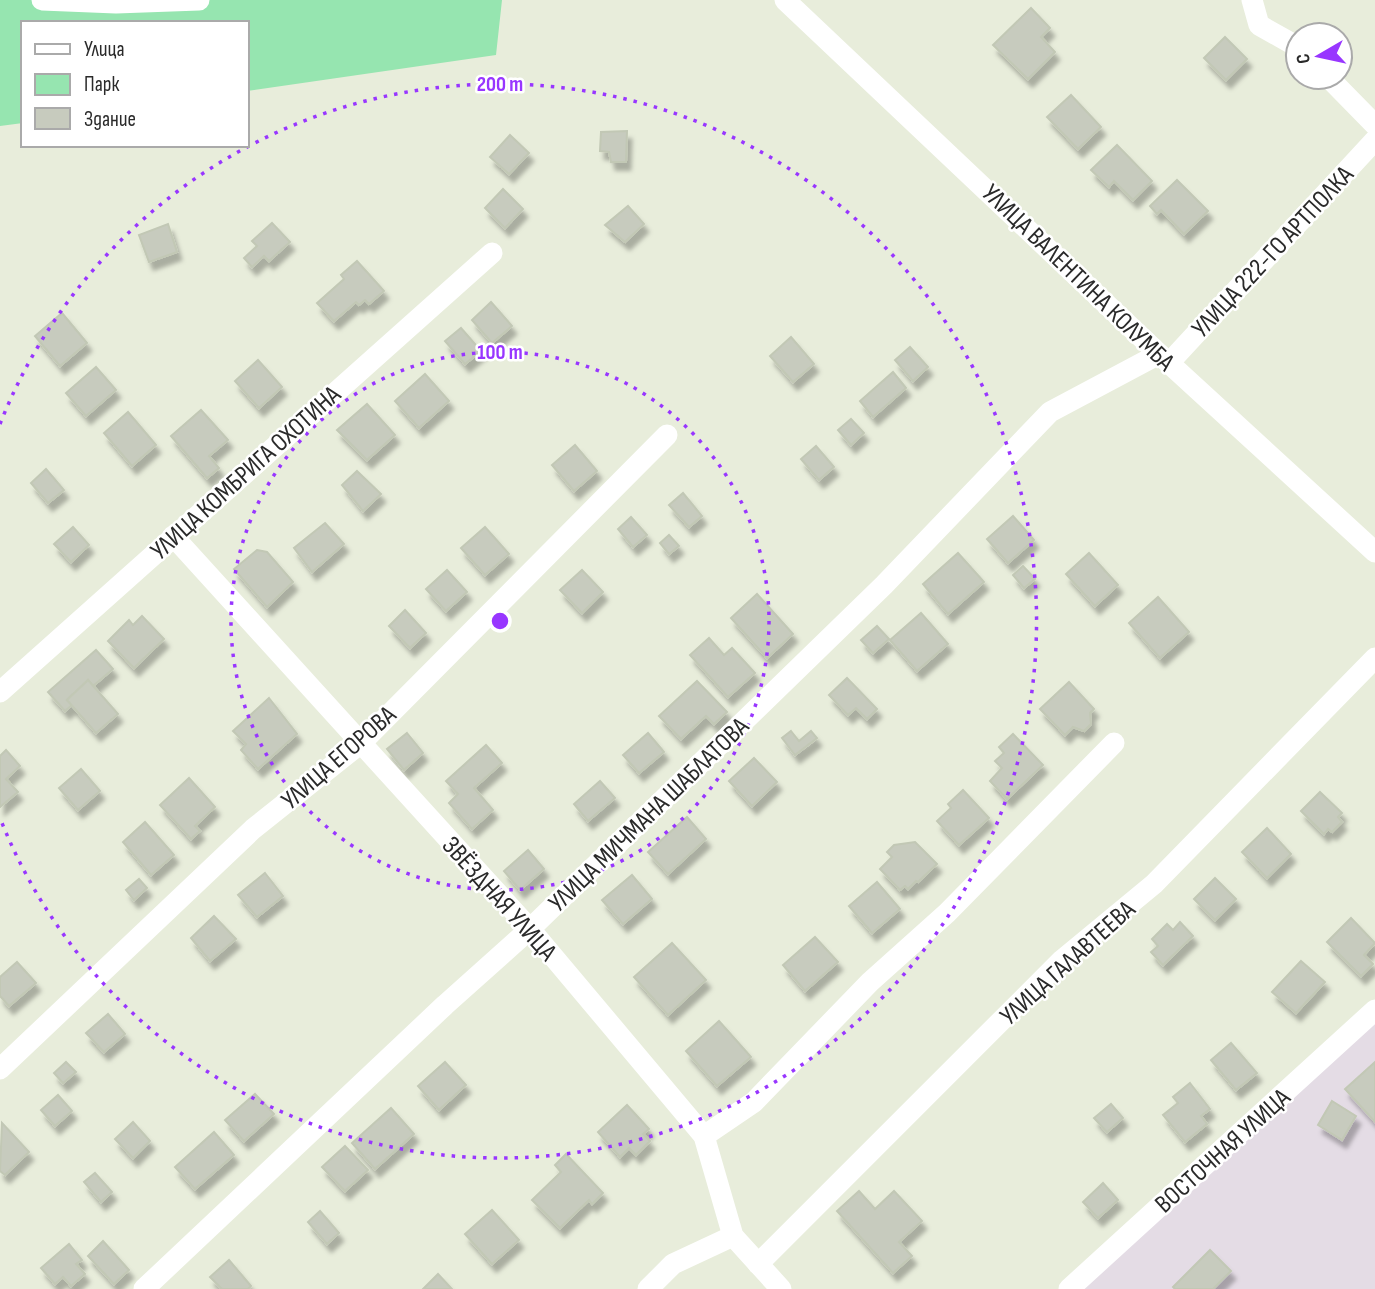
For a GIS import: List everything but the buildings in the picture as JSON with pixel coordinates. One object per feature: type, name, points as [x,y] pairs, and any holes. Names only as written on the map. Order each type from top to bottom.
[{"type":"street","points":[[42,0],[116,3],[200,0]]},
{"type":"street","name":"УЛИЦА ВАЛЕНТИНА КОЛУМБА","points":[[785,0],[1164,358],[1375,551]]},
{"type":"street","points":[[1252,0],[1259,25],[1284,39]]},
{"type":"street","points":[[1342,91],[1375,125]]},
{"type":"street","name":"УЛИЦА 222-ГО АРТПОЛКА","points":[[1164,358],[1375,140]]},
{"type":"street","name":"УЛИЦА КОМБРИГА ОХОТИНА","points":[[0,692],[492,253]]},
{"type":"street","name":"УЛИЦА МИЧМАНА ШАБЛАТОВА","points":[[144,1289],[445,1005],[530,929],[884,585],[1049,412],[1164,358]]},
{"type":"street","name":"УЛИЦА ЕГОРОВА","points":[[0,1069],[253,829],[361,743],[667,435]]},
{"type":"street","name":"ЗВЁЗДНАЯ УЛИЦА","points":[[173,536],[530,929],[704,1136],[733,1236],[781,1289]]},
{"type":"street","name":"УЛИЦА ГАЛАВТЕЕВА","points":[[758,1264],[1062,960],[1154,884],[1375,659]]},
{"type":"street","points":[[704,1136],[754,1102],[870,982],[947,913],[1114,743]]},
{"type":"street","name":"ВОСТОЧНАЯ УЛИЦА","points":[[1069,1289],[1375,1010]]},
{"type":"street","points":[[648,1289],[673,1264],[733,1236]]},
{"type":"shaded area","points":[[1375,1019],[1375,1289],[1082,1289]]},
{"type":"green space","points":[[0,0],[502,0],[496,55],[248,91],[248,21],[21,21],[21,123],[0,126]]}]
